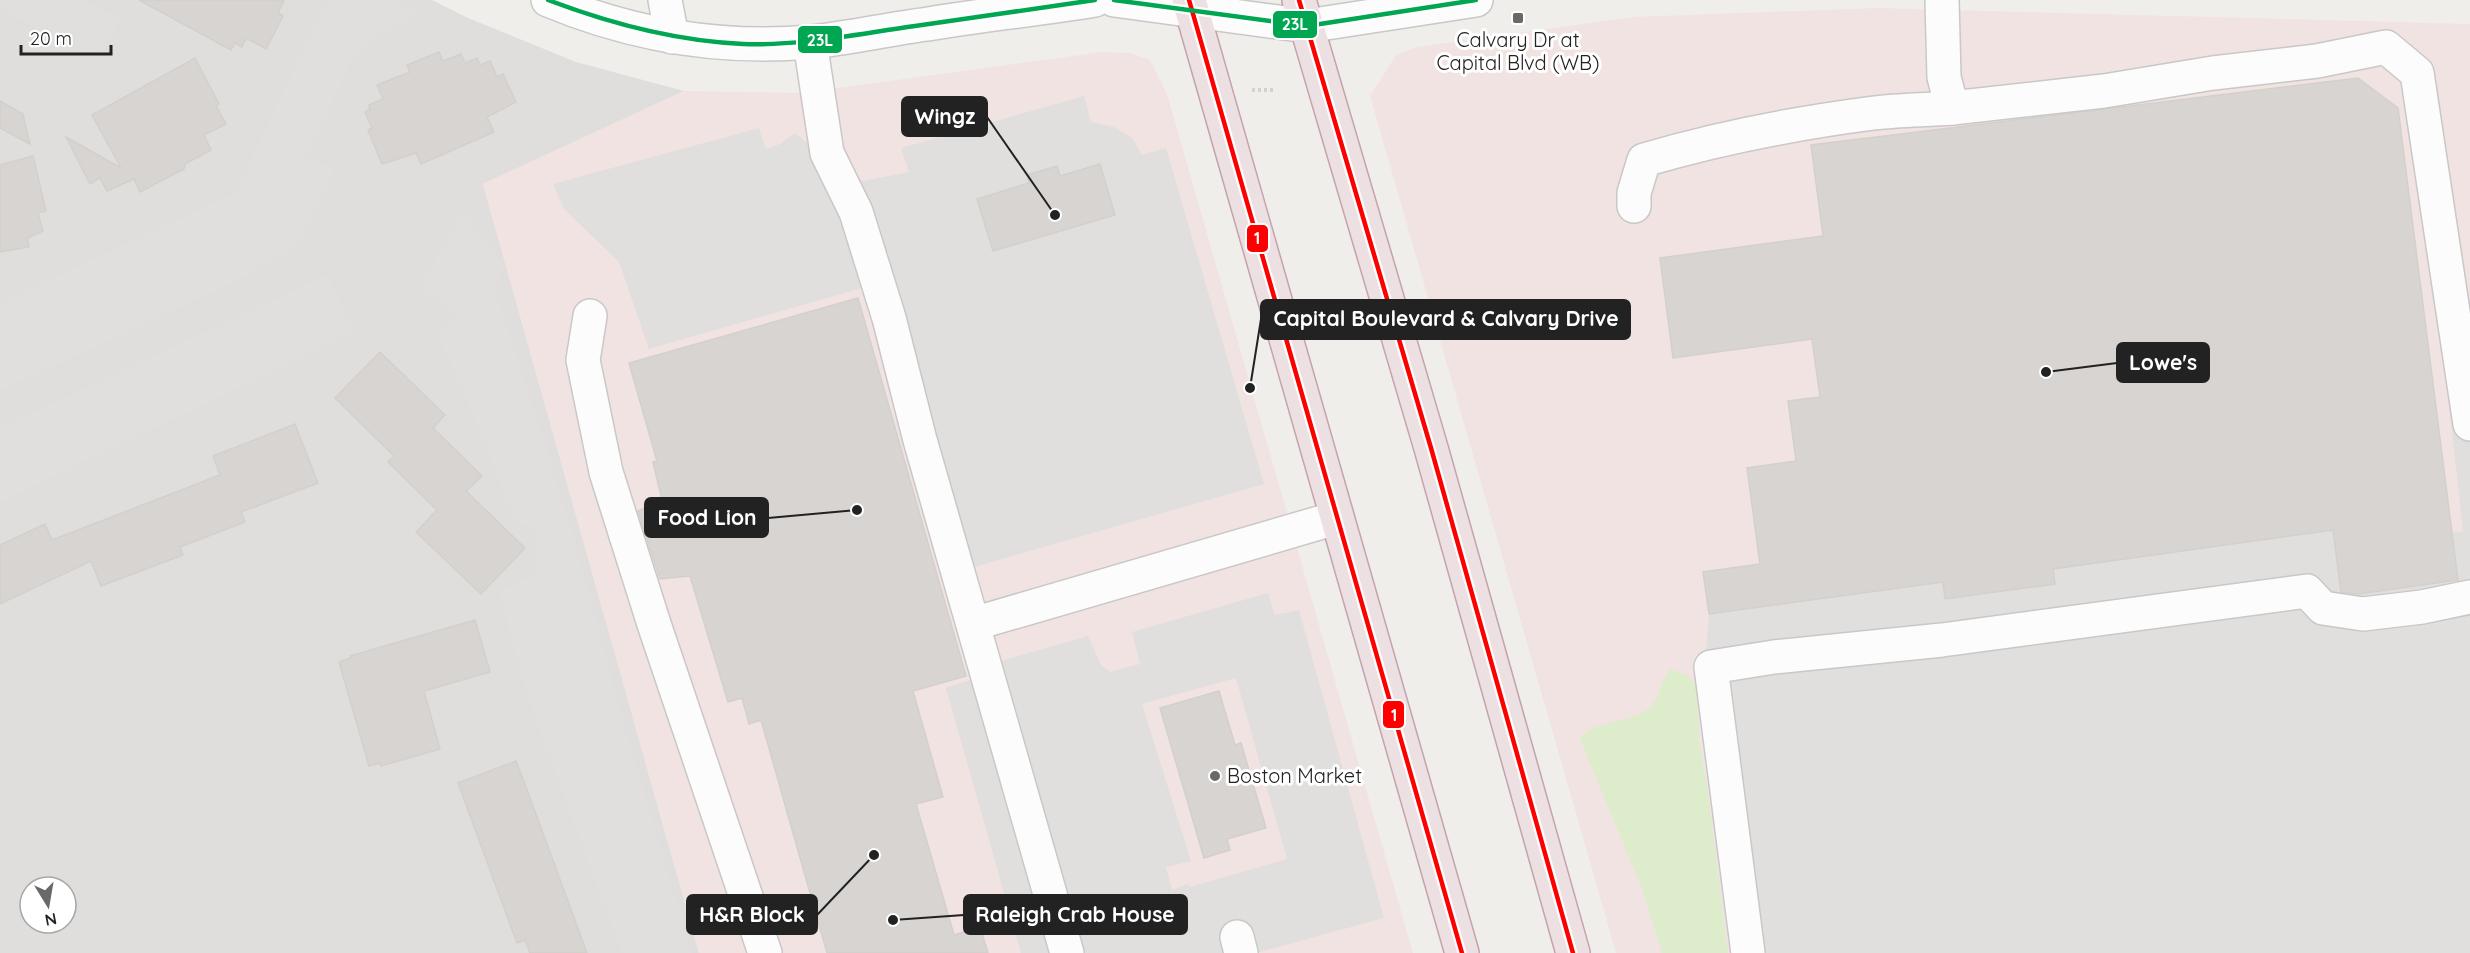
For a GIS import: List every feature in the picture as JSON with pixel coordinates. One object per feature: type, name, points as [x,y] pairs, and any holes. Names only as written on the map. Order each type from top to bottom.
[{"type":"highway","points":[[1190,5],[1461,953]]},
{"type":"highway","points":[[1303,13],[1431,448],[1573,953]]},
{"type":"street","points":[[548,0],[633,30],[741,45],[810,42],[1095,0]]},
{"type":"street","points":[[665,0],[672,37]]},
{"type":"street","points":[[1114,0],[1303,13],[1476,0]]},
{"type":"street","points":[[1942,0],[1944,77],[1952,108]]},
{"type":"street","points":[[810,42],[828,153],[856,212],[889,318],[920,440],[1067,953]]},
{"type":"street","points":[[1634,206],[1634,193],[1644,160],[1689,147],[1793,126],[1875,113],[1952,108],[2104,91],[2213,73],[2317,61],[2386,47],[2417,73],[2462,313],[2470,424]]},
{"type":"street","points":[[590,316],[583,360],[606,472],[654,624],[765,953]]},
{"type":"street","points":[[973,624],[1336,518]]},
{"type":"street","points":[[1748,953],[1711,667],[1774,657],[1965,637],[2307,591],[2323,608],[2363,614],[2422,607],[2470,597]]},
{"type":"path","points":[[1252,90],[1274,90]]},
{"type":"shaded area","points":[[0,0],[432,0],[468,18],[576,62],[684,91],[483,184],[699,953],[0,953]]},
{"type":"shaded area","points":[[0,0],[81,0],[120,18],[109,45],[102,41],[92,60],[0,8]]},
{"type":"shaded area","points":[[327,0],[393,0],[419,15],[376,35],[354,55],[306,157],[334,169],[299,245],[239,280],[0,391],[0,303],[235,193]]},
{"type":"shaded area","points":[[1877,8],[2470,24],[2470,953],[1616,953],[1370,96],[1396,55],[1417,47],[1633,17]]},
{"type":"shaded area","points":[[1102,52],[1130,53],[1150,60],[1167,94],[1413,953],[699,953],[483,184],[684,91],[801,93]]},
{"type":"shaded area","points":[[1084,96],[1091,122],[1114,127],[1132,138],[1142,155],[1166,148],[1264,484],[943,576],[862,288],[649,349],[619,262],[564,209],[553,184],[759,128],[766,149],[780,144],[795,133],[858,182],[909,172],[901,148]]},
{"type":"shaded area","points":[[464,211],[503,267],[495,289],[569,521],[632,752],[692,953],[622,953],[527,694],[499,591],[535,575],[538,561],[538,530],[515,522],[468,401],[436,332],[457,314],[442,300],[418,289]]},
{"type":"shaded area","points":[[327,275],[355,332],[0,502],[0,428]]},
{"type":"shaded area","points":[[2470,358],[2470,953],[1733,953],[1704,678],[1709,614],[1943,582],[1945,599],[2054,584],[2053,569],[2333,530],[2342,596],[2458,581],[2452,533],[2463,531],[2444,360]]},
{"type":"shaded area","points":[[1268,593],[1275,615],[1299,610],[1384,918],[1256,953],[1021,953],[946,688],[973,679],[970,670],[1088,636],[1101,665],[1110,672],[1140,664],[1132,632]],"holes":[[[1236,678],[1287,859],[1172,890],[1166,867],[1191,861],[1142,704]]]},
{"type":"green space","points":[[1670,669],[1686,675],[1697,685],[1699,740],[1728,953],[1662,953],[1642,888],[1580,739],[1595,728],[1634,717],[1651,706]]},
{"type":"building","points":[[139,0],[284,0],[278,13],[283,16],[266,49],[246,38],[242,47],[235,43],[231,50]]},
{"type":"building","points":[[439,52],[443,61],[461,54],[465,63],[477,58],[480,65],[490,61],[497,77],[503,74],[516,102],[487,117],[494,132],[421,164],[416,153],[382,164],[368,130],[372,128],[365,112],[370,109],[369,105],[383,99],[377,85],[410,72],[407,65]]},
{"type":"building","points":[[195,58],[219,104],[216,106],[226,124],[204,135],[211,150],[185,164],[184,169],[140,192],[134,179],[107,191],[100,178],[90,184],[66,137],[121,168],[92,115]]},
{"type":"building","points":[[2358,78],[2398,108],[2458,580],[2358,594],[2341,592],[2333,530],[2053,569],[2055,584],[1945,599],[1943,582],[1709,614],[1703,572],[1760,564],[1747,468],[1796,461],[1788,401],[1820,397],[1812,339],[1673,358],[1660,258],[1823,236],[1811,145]]},
{"type":"building","points":[[0,101],[23,114],[30,144],[0,128]]},
{"type":"building","points":[[33,156],[46,211],[38,213],[43,231],[27,238],[29,247],[0,252],[0,165]]},
{"type":"building","points":[[1100,164],[1115,215],[993,251],[977,199],[1029,183],[1027,175],[1057,166],[1060,176]]},
{"type":"building","points":[[858,298],[966,676],[913,691],[943,797],[916,804],[954,935],[980,927],[988,953],[827,953],[761,720],[749,724],[742,698],[728,702],[690,576],[660,579],[638,511],[662,500],[653,462],[657,461],[629,363]]},
{"type":"building","points":[[380,352],[445,415],[433,428],[482,476],[466,491],[525,548],[481,594],[416,532],[437,510],[388,462],[394,456],[335,398]]},
{"type":"building","points":[[295,424],[318,483],[241,512],[245,522],[180,547],[183,555],[101,586],[91,561],[0,604],[0,545],[45,524],[52,540],[220,475],[213,456]]},
{"type":"building","points":[[475,620],[490,672],[424,691],[440,749],[381,766],[380,763],[369,766],[339,662],[351,658],[350,656]]},
{"type":"building","points":[[1219,691],[1235,745],[1241,743],[1266,828],[1227,839],[1230,850],[1204,858],[1160,708]]},
{"type":"building","points":[[516,761],[587,953],[530,953],[525,940],[517,943],[458,783]]},
{"type":"transit line","name":"23L","points":[[548,0],[595,17],[644,30],[693,39],[743,44],[829,39],[1095,0]]},
{"type":"transit line","name":"23L","points":[[1114,0],[1307,26],[1476,0]]},
{"type":"transit line","name":"1","points":[[1189,0],[1462,953]]},
{"type":"transit line","name":"1","points":[[1299,0],[1431,448],[1573,953]]},
{"type":"place","name":"Calvary Dr at Capital Blvd (WB)","points":[[1518,18]]},
{"type":"place","name":"Wingz","points":[[1055,215]]},
{"type":"place","name":"Lowe's","points":[[2046,372]]},
{"type":"place","name":"Capital Boulevard & Calvary Drive","points":[[1250,388]]},
{"type":"place","name":"Food Lion","points":[[857,510]]},
{"type":"place","name":"Boston Market","points":[[1215,776]]},
{"type":"place","name":"H&R Block","points":[[874,855]]},
{"type":"place","name":"Raleigh Crab House","points":[[893,920]]}]
